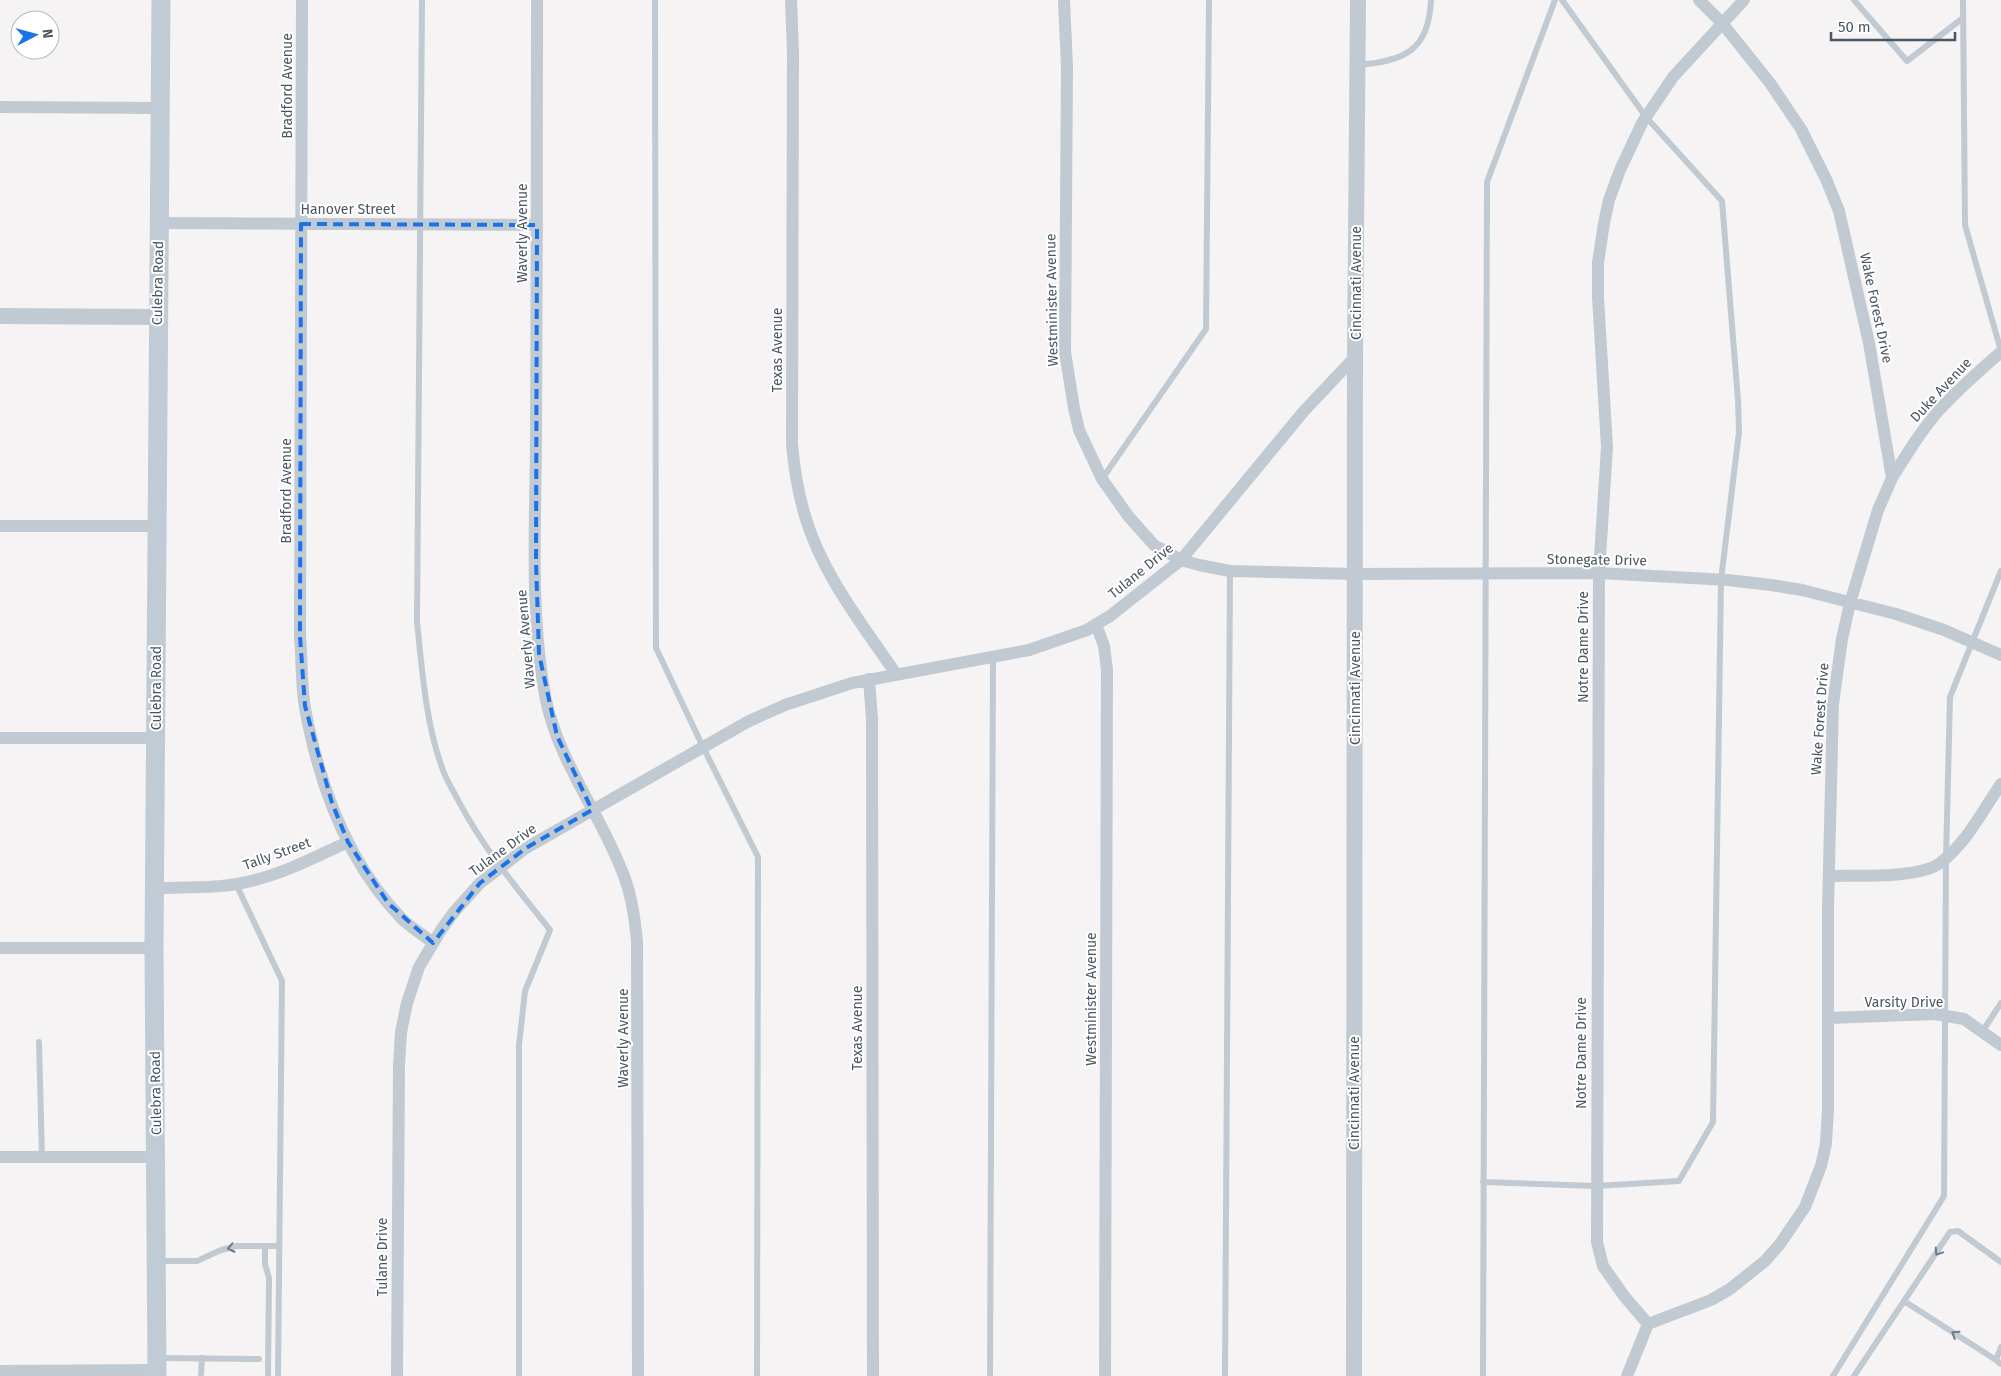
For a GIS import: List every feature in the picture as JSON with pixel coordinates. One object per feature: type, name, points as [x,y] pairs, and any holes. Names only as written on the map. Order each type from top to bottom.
[{"type":"main road","name":"Culebra Road","points":[[157,1368],[154,948],[161,0]]},
{"type":"street","name":"Bradford Avenue","points":[[302,0],[300,636],[305,706],[313,744],[332,803],[348,842],[362,868],[404,921],[433,943]]},
{"type":"street","name":"Waverly Avenue","points":[[537,0],[536,560],[539,654],[546,701],[557,736],[612,847],[625,878],[633,908],[637,942],[638,1376]]},
{"type":"street","name":"Texas Avenue","points":[[791,0],[793,52],[792,444],[795,478],[805,517],[834,581],[896,674]]},
{"type":"street","name":"Westminister Avenue","points":[[1064,0],[1067,67],[1065,352],[1074,408],[1079,430],[1102,479],[1129,517],[1154,545],[1182,560]]},
{"type":"street","name":"Cincinnati Avenue","points":[[1354,1376],[1355,357],[1358,0]]},
{"type":"street","name":"Wake Forest Drive","points":[[1648,1324],[1711,1300],[1730,1289],[1765,1261],[1793,1226],[1814,1187],[1826,1144],[1828,1108],[1833,704],[1842,639],[1850,603],[1878,510],[1892,478],[1869,343],[1839,211],[1801,130],[1770,83],[1722,23],[1699,0]]},
{"type":"street","name":"Notre Dame Drive","points":[[1648,1324],[1624,1296],[1603,1266],[1596,1242],[1599,574],[1607,448],[1598,297],[1598,263],[1609,200],[1620,170],[1646,117],[1673,77],[1744,0]]},
{"type":"street","points":[[0,107],[160,108]]},
{"type":"street","name":"Hanover Street","points":[[159,223],[537,225]]},
{"type":"street","points":[[0,316],[158,317]]},
{"type":"street","name":"Duke Avenue","points":[[1892,478],[1914,442],[1940,409],[1969,379],[2001,352]]},
{"type":"street","name":"Tulane Drive","points":[[397,1376],[398,1126],[401,1032],[419,967],[454,912],[480,884],[526,848],[749,721],[785,705],[869,679],[1029,650],[1087,630],[1110,616],[1182,560],[1304,411],[1355,357]]},
{"type":"street","points":[[0,526],[156,526]]},
{"type":"street","name":"Stonegate Drive","points":[[1182,560],[1230,571],[1355,574],[1599,574],[1721,580],[1802,590],[1904,617],[1944,630],[2001,655]]},
{"type":"street","name":"Westminister Avenue","points":[[1096,624],[1104,646],[1107,670],[1105,1376]]},
{"type":"street","name":"Texas Avenue","points":[[869,679],[872,719],[873,1376]]},
{"type":"street","points":[[0,738],[156,738]]},
{"type":"street","points":[[1830,876],[1913,873],[1938,865],[1958,846],[2001,784]]},
{"type":"street","name":"Tally Street","points":[[155,888],[236,884],[278,873],[348,842]]},
{"type":"street","points":[[0,948],[154,948]]},
{"type":"street","name":"Varsity Drive","points":[[1829,1018],[1935,1014],[1964,1019],[2001,1045]]},
{"type":"street","points":[[0,1157],[156,1157]]},
{"type":"street","points":[[1627,1376],[1648,1324]]},
{"type":"street","points":[[2,1373],[79,1373],[157,1368]]},
{"type":"lane","points":[[422,0],[417,621],[422,673],[430,719],[444,774],[474,830],[500,868],[550,930],[524,992],[519,1045],[519,1376]]},
{"type":"lane","points":[[655,0],[656,648],[758,857],[756,1376]]},
{"type":"lane","points":[[1102,479],[1206,329],[1209,0]]},
{"type":"lane","points":[[1358,65],[1388,61],[1412,51],[1426,26],[1431,0]]},
{"type":"lane","points":[[1483,1376],[1487,182],[1554,0]]},
{"type":"lane","points":[[1483,1182],[1596,1186],[1679,1181],[1713,1122],[1721,580],[1739,432],[1722,201],[1646,117],[1562,0]]},
{"type":"lane","points":[[1854,0],[1907,61],[1963,18]]},
{"type":"lane","points":[[1963,0],[1965,225],[2001,352]]},
{"type":"lane","points":[[1225,1376],[1230,571]]},
{"type":"lane","points":[[1833,1376],[1944,1196],[1946,858],[1950,697],[2001,571]]},
{"type":"lane","points":[[990,1376],[993,658]]},
{"type":"lane","points":[[236,884],[282,981],[278,1376]]},
{"type":"lane","points":[[1982,1032],[2001,1003]]},
{"type":"lane","points":[[39,1042],[42,1157]]},
{"type":"lane","points":[[1854,1376],[1950,1232],[1958,1231],[2001,1262]]},
{"type":"lane","points":[[266,1246],[265,1264],[269,1278],[268,1376]]},
{"type":"lane","points":[[156,1262],[197,1260],[230,1247],[279,1246]]},
{"type":"lane","points":[[1904,1301],[1998,1362],[2001,1347]]},
{"type":"lane","points":[[201,1376],[202,1358]]},
{"type":"lane","points":[[157,1368],[202,1358],[259,1359]]},
{"type":"highlighted area","points":[[301,224],[537,225],[536,561],[539,654],[557,736],[592,810],[526,848],[480,883],[433,943],[388,903],[348,842],[332,803],[305,706],[300,636]]}]
